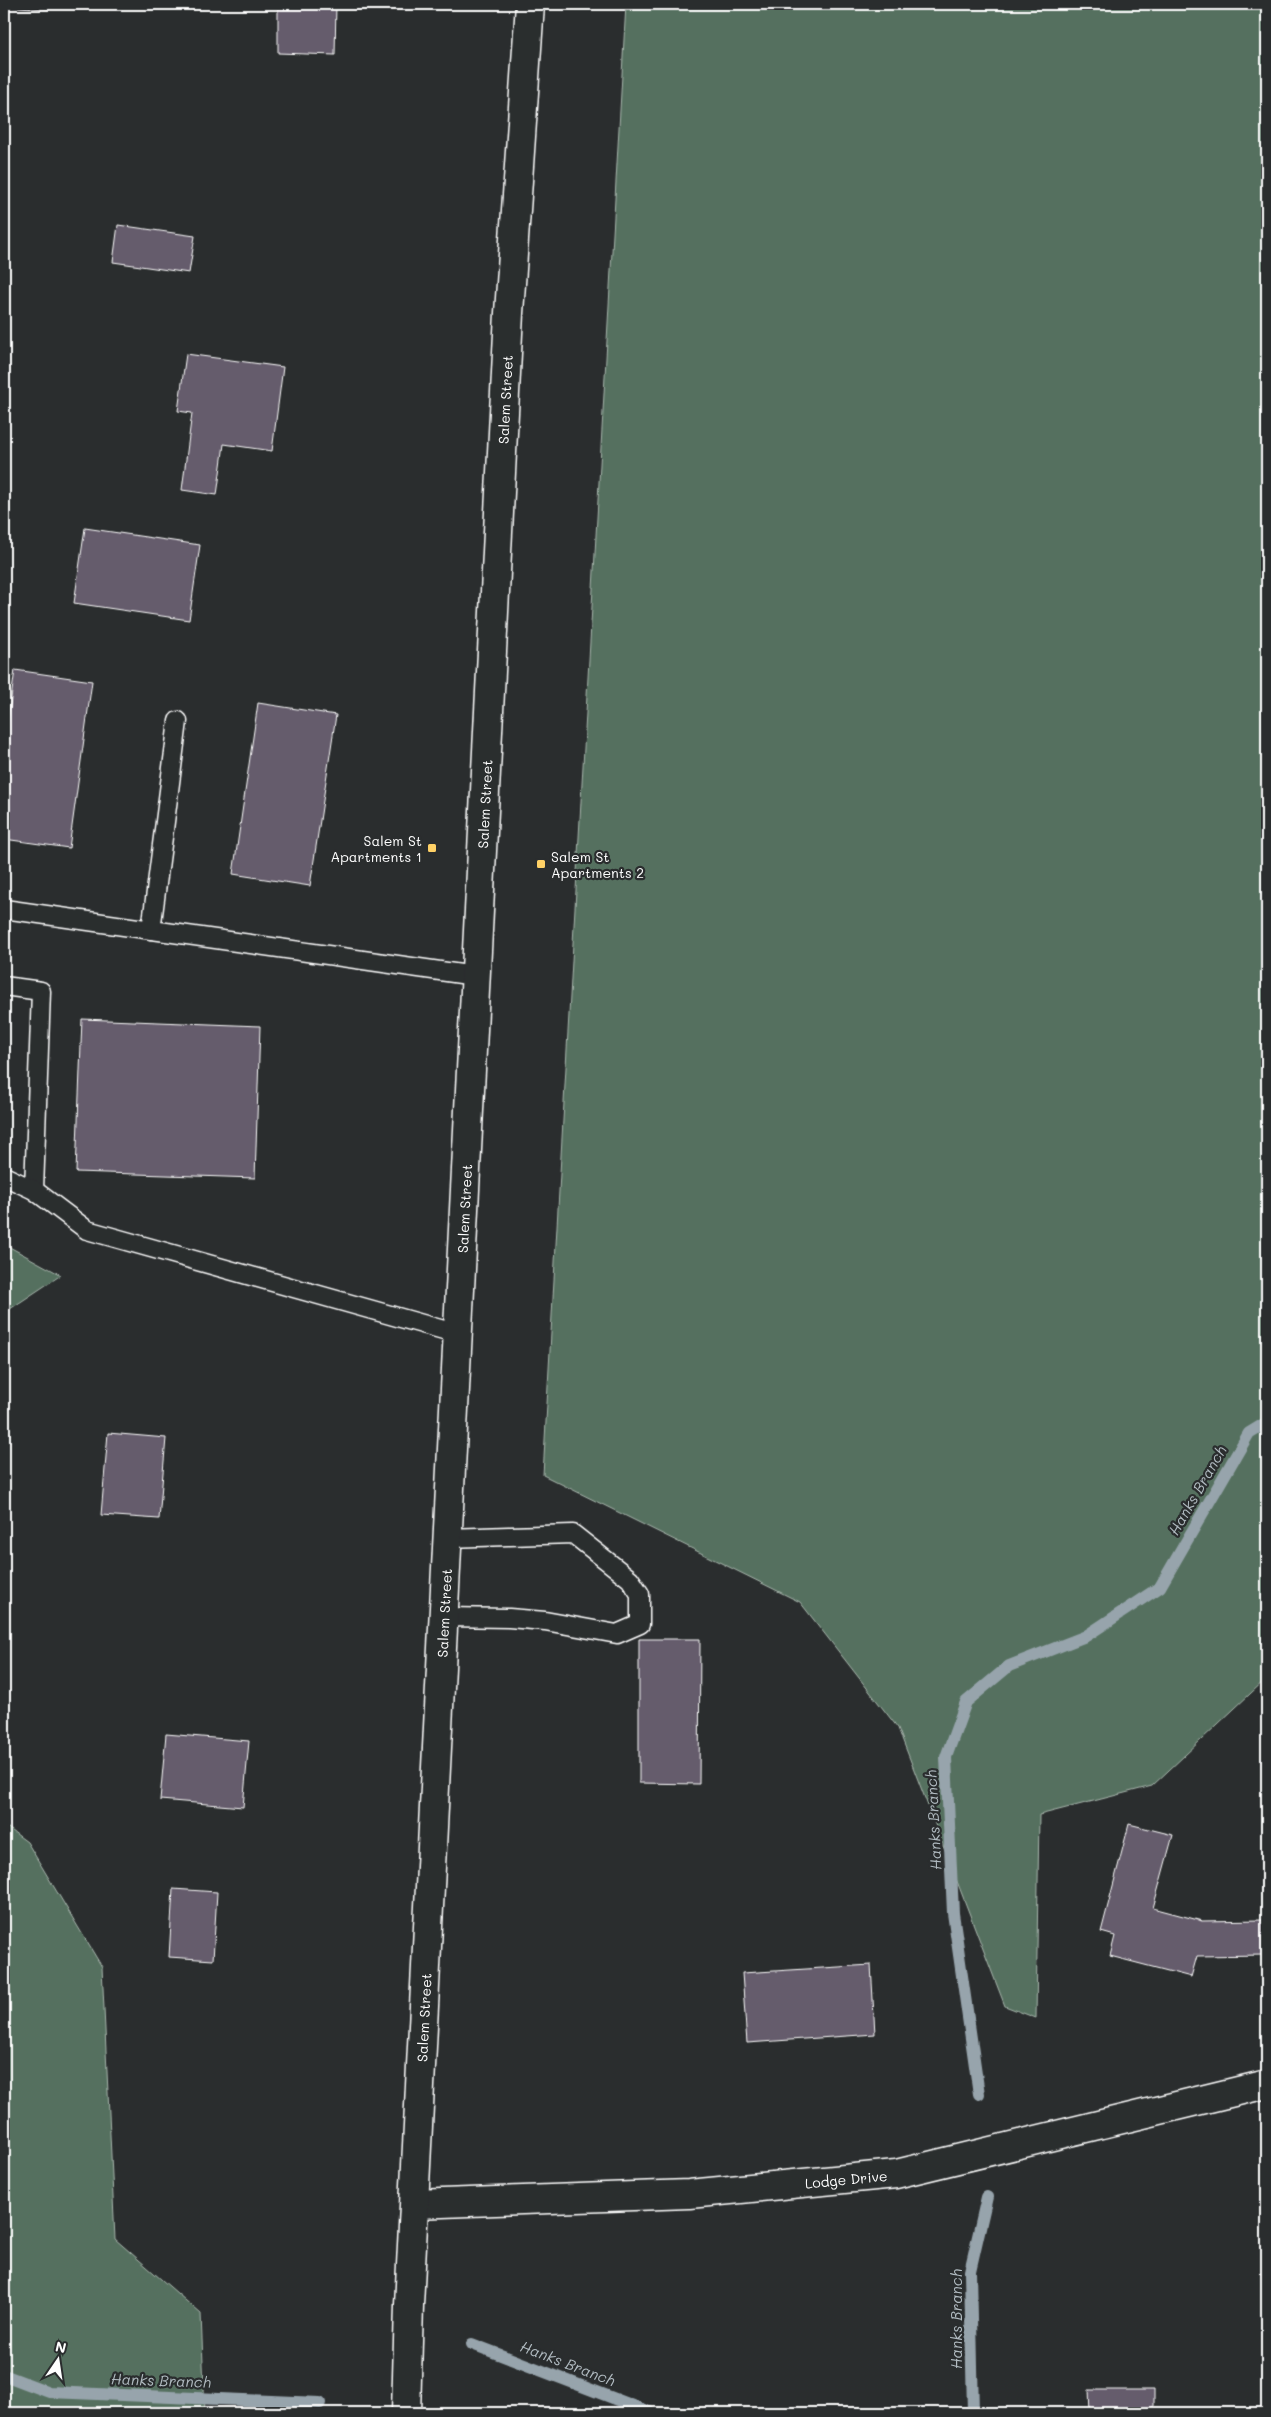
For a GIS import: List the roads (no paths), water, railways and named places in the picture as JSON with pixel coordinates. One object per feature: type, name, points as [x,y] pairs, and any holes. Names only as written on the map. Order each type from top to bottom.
[{"type":"main road","name":"Salem Street","points":[[406,2413],[409,2305],[416,2204],[508,313],[530,4]]},
{"type":"main road","name":"Lodge Drive","points":[[416,2204],[689,2194],[896,2174],[1267,2084]]},
{"type":"lane","points":[[151,930],[178,721]]},
{"type":"lane","points":[[4,909],[476,976]]},
{"type":"lane","points":[[4,986],[41,991],[34,1190]]},
{"type":"lane","points":[[4,1176],[34,1190],[87,1230],[458,1334]]},
{"type":"lane","points":[[444,1617],[509,1618],[545,1621],[617,1634],[640,1624],[640,1594],[630,1579],[573,1534],[448,1538]]},
{"type":"waterway","name":"Hanks Branch","points":[[979,2094],[953,1913],[946,1757],[966,1702],[1009,1666],[1086,1636],[1160,1587],[1249,1433],[1267,1422]]},
{"type":"waterway","name":"Hanks Branch","points":[[973,2413],[970,2271],[987,2197]]},
{"type":"waterway","name":"Hanks Branch","points":[[472,2344],[652,2413]]},
{"type":"waterway","name":"Hanks Branch","points":[[4,2375],[49,2392],[320,2403]]},
{"type":"place","name":"Salem St Apartments 1","points":[[432,848]]},
{"type":"place","name":"Salem St Apartments 2","points":[[541,864]]}]
